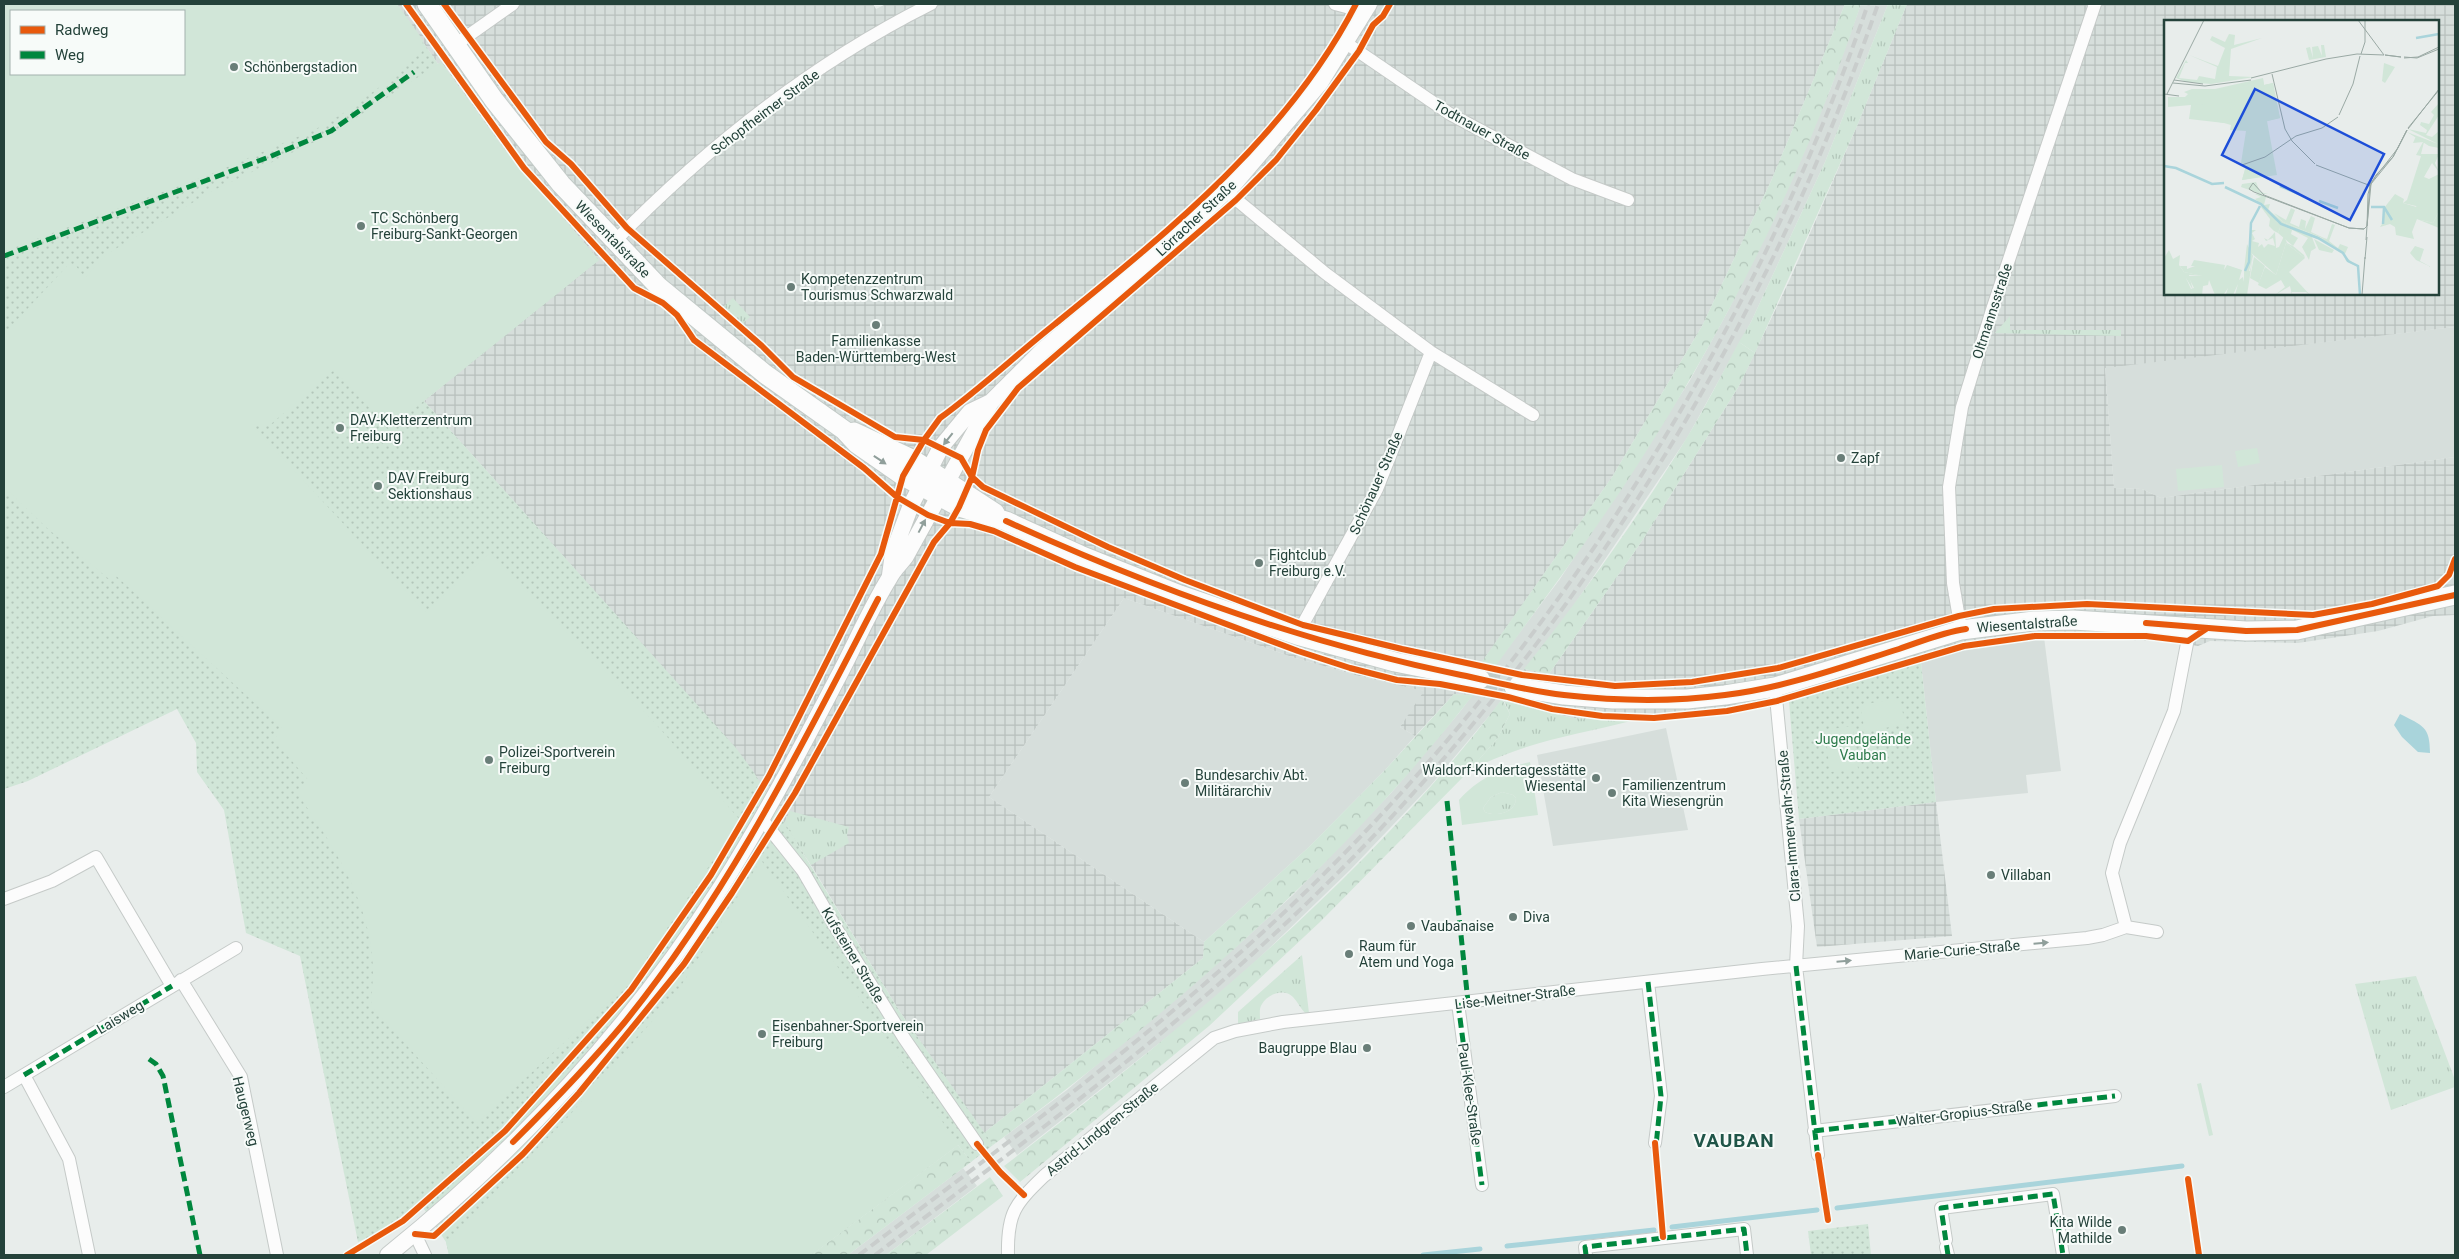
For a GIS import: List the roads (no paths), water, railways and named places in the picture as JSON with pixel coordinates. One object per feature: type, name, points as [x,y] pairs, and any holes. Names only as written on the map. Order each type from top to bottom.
[{"type":"main road","name":"Wiesentalstraße","points":[[427,4],[454,45],[536,154],[614,242],[682,307],[765,374],[844,430],[863,435],[944,489],[1006,521],[1080,555],[1171,592],[1297,635],[1395,662],[1480,680]]},
{"type":"main road","name":"Wiesentalstraße","points":[[1514,687],[1564,695],[1613,699],[1674,699],[1725,695],[1776,687],[1961,630],[2034,621],[2073,620],[2246,632],[2297,630],[2455,595]]},
{"type":"street","points":[[454,45],[513,4]]},
{"type":"street","name":"Schopfheimer Straße","points":[[614,242],[657,198],[747,123],[842,55],[932,4]]},
{"type":"street","points":[[1335,4],[1367,8]]},
{"type":"street","name":"Oltmannsstraße","points":[[1961,630],[1953,583],[1949,487],[1962,407],[1992,310],[2095,4]]},
{"type":"street","name":"Lörracher Straße","points":[[388,1255],[415,1234],[569,1086],[624,1022],[674,956],[715,894],[761,818],[836,680],[890,575],[906,556],[991,402],[1042,350],[1143,267],[1226,191],[1258,158],[1305,102],[1346,43],[1367,8]]},
{"type":"street","name":"Todtnauer Straße","points":[[1346,43],[1450,114],[1572,179],[1628,200]]},
{"type":"street","points":[[1226,191],[1325,273],[1432,352],[1533,415]]},
{"type":"street","name":"Schönauer Straße","points":[[1297,635],[1377,489],[1432,352]]},
{"type":"street","name":"Lörracher Straße","points":[[890,575],[893,553],[925,477],[941,447],[970,412],[991,402]]},
{"type":"street","points":[[2158,932],[2126,926],[2112,873],[2120,843],[2174,711],[2190,628]]},
{"type":"street","name":"Clara-Immerwahr-Straße","points":[[1776,687],[1797,917],[1796,966]]},
{"type":"street","name":"Kufsteiner Straße","points":[[761,818],[804,871],[899,1031],[977,1144]]},
{"type":"street","name":"Haugerweg","points":[[4,899],[52,880],[96,856],[176,983],[241,1077],[278,1255]]},
{"type":"street","name":"Marie-Curie-Straße","points":[[1796,966],[2087,938],[2103,935],[2126,926]]},
{"type":"street","name":"Laisweg","points":[[4,1087],[236,948]]},
{"type":"street","points":[[1796,966],[1818,1156]]},
{"type":"street","name":"Lise-Meitner-Straße","points":[[1235,1031],[1283,1022],[1796,966]]},
{"type":"street","points":[[1648,982],[1660,1096],[1656,1142]]},
{"type":"street","name":"Paul-Klee-Straße","points":[[1458,1003],[1482,1186]]},
{"type":"street","name":"Astrid-Lindgren-Straße","points":[[1008,1255],[1013,1209],[1024,1195],[1044,1176],[1214,1038],[1235,1031]]},
{"type":"street","points":[[24,1075],[69,1159],[89,1255]]},
{"type":"street","name":"Walter-Gropius-Straße","points":[[1814,1131],[2115,1096]]},
{"type":"street","points":[[1947,1247],[1941,1208],[2053,1194],[2063,1255]]},
{"type":"street","points":[[1586,1255],[1585,1247],[1744,1229],[1747,1255]]},
{"type":"street","points":[[415,1234],[425,1255]]},
{"type":"water","points":[[2400,714],[2424,728],[2429,737],[2430,753],[2418,752],[2402,737],[2394,725]]},
{"type":"waterway","points":[[1837,1208],[2182,1166]]},
{"type":"waterway","points":[[1672,1227],[1817,1210]]},
{"type":"waterway","points":[[1507,1246],[1654,1230]]},
{"type":"waterway","points":[[1423,1255],[1480,1249]]},
{"type":"tunnel","points":[[1480,679],[1514,687]]},
{"type":"railway","points":[[859,1255],[1116,1058],[1215,975],[1263,932],[1362,835],[1455,731],[1542,621],[1622,505],[1696,384],[1762,260],[1819,133],[1868,4]]},
{"type":"railway","points":[[875,1255],[1077,1101],[1176,1021],[1224,979],[1271,937],[1371,839],[1464,734],[1552,624],[1632,508],[1705,387],[1771,262],[1828,135],[1878,4]]},
{"type":"place","name":"Schönbergstadion","points":[[234,67]]},
{"type":"place","name":"TC Schönberg Freiburg-Sankt-Georgen","points":[[361,226]]},
{"type":"place","name":"Kompetenzzentrum Tourismus Schwarzwald","points":[[791,287]]},
{"type":"place","name":"Familienkasse Baden-Württemberg-West","points":[[876,325]]},
{"type":"place","name":"DAV-Kletterzentrum Freiburg","points":[[340,428]]},
{"type":"place","name":"Zapf","points":[[1841,458]]},
{"type":"place","name":"DAV Freiburg Sektionshaus","points":[[378,486]]},
{"type":"place","name":"Fightclub Freiburg e.V.","points":[[1259,563]]},
{"type":"place","name":"Polizei-Sportverein Freiburg","points":[[489,760]]},
{"type":"place","name":"Waldorf-Kindertagesstätte Wiesental","points":[[1596,778]]},
{"type":"place","name":"Bundesarchiv Abt. Militärarchiv","points":[[1185,783]]},
{"type":"place","name":"Familienzentrum Kita Wiesengrün","points":[[1612,793]]},
{"type":"place","name":"Villaban","points":[[1991,875]]},
{"type":"place","name":"Diva","points":[[1513,917]]},
{"type":"place","name":"Vaubanaise","points":[[1411,926]]},
{"type":"place","name":"Raum für Atem und Yoga","points":[[1349,954]]},
{"type":"place","name":"Eisenbahner-Sportverein Freiburg","points":[[762,1034]]},
{"type":"place","name":"Baugruppe Blau","points":[[1367,1048]]},
{"type":"place","name":"Kita Wilde Mathilde","points":[[2122,1230]]},
{"type":"district","name":"VAUBAN","points":[[1734,1140]]},
{"type":"park label","name":"Jugendgelände Vauban","points":[[1863,748]]}]
